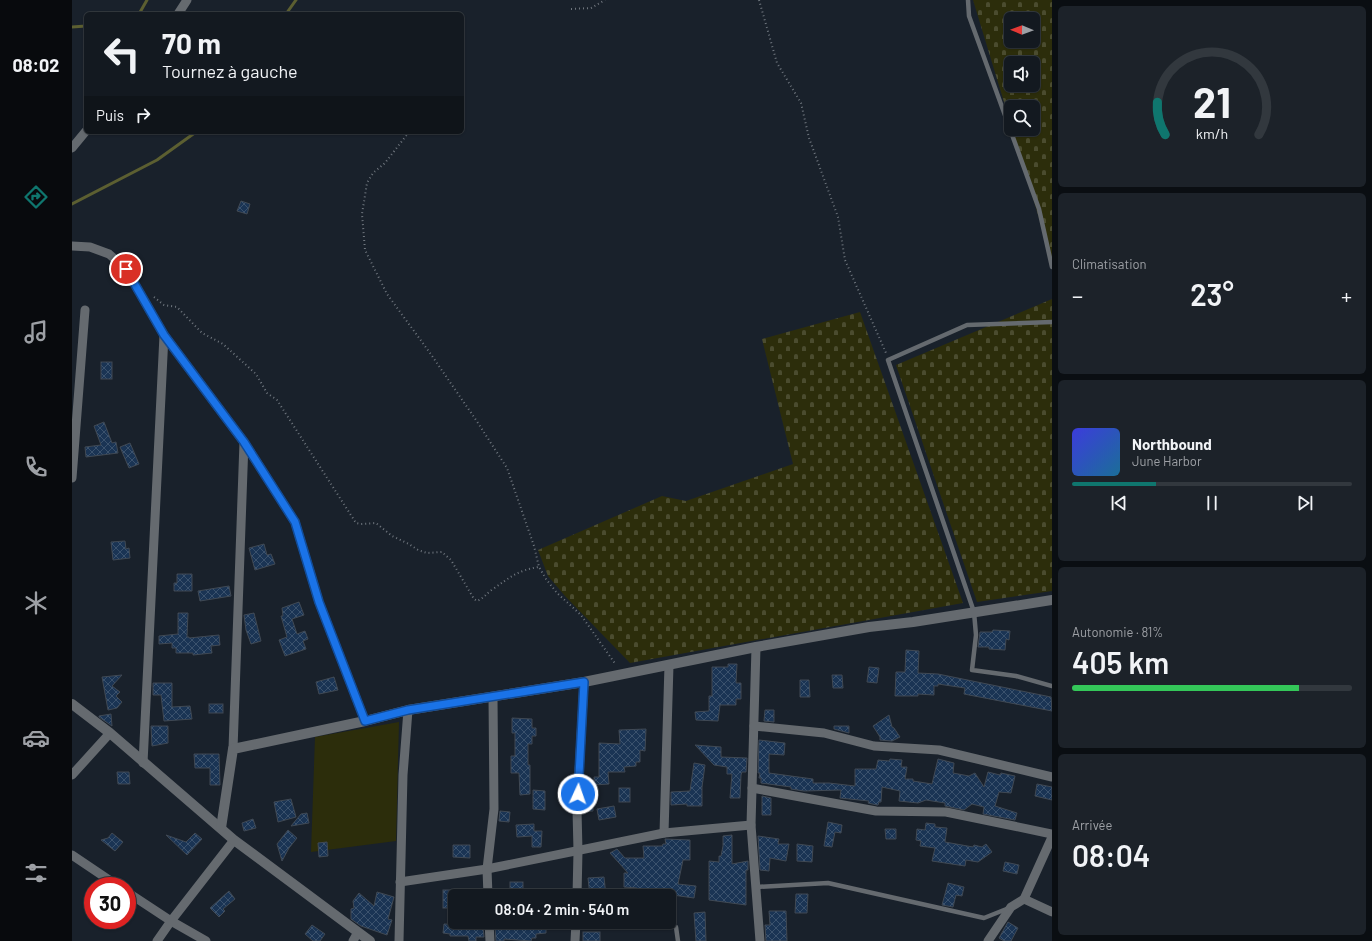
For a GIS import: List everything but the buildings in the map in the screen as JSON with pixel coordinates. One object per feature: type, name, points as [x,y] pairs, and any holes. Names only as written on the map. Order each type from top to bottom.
[{"type":"street","points":[[179,12],[187,0]]},
{"type":"street","points":[[73,147],[84,133]]},
{"type":"street","points":[[72,246],[90,247],[109,254],[126,269],[164,335],[244,442],[295,522],[319,602],[365,721]]},
{"type":"street","points":[[72,478],[85,310]]},
{"type":"street","points":[[144,763],[164,335]]},
{"type":"street","points":[[221,828],[233,749],[244,442]]},
{"type":"street","points":[[233,749],[365,721],[408,710],[584,682],[756,647],[869,627],[913,622],[1052,600]]},
{"type":"street","points":[[756,647],[751,824],[760,941]]},
{"type":"street","points":[[664,833],[669,664]]},
{"type":"street","points":[[576,889],[578,850],[577,810],[584,682]]},
{"type":"street","points":[[487,889],[486,869],[494,809],[493,697]]},
{"type":"street","points":[[72,704],[110,733],[234,840],[355,937],[370,941]]},
{"type":"street","points":[[399,941],[403,775],[408,710]]},
{"type":"street","points":[[754,726],[824,733],[874,746],[939,750],[1052,778]]},
{"type":"street","points":[[73,772],[110,733]]},
{"type":"street","points":[[752,788],[876,811],[946,812],[1052,836],[1024,899],[1010,907],[988,941]]},
{"type":"street","points":[[400,882],[486,869],[664,833],[751,824]]},
{"type":"street","points":[[157,941],[234,840]]},
{"type":"street","points":[[72,855],[105,877]]},
{"type":"street","points":[[136,898],[171,921],[206,941]]},
{"type":"street","points":[[1024,899],[1052,912]]},
{"type":"street","points":[[489,929],[490,941]]},
{"type":"street","points":[[575,941],[576,929]]},
{"type":"lane","points":[[968,0],[969,16],[1039,209],[1052,267]]},
{"type":"lane","points":[[1052,322],[967,325],[888,360],[974,612],[976,635],[972,670],[1016,676],[1052,686]]},
{"type":"lane","points":[[756,887],[828,883],[984,918],[1010,907]]},
{"type":"lane","points":[[676,927],[678,941]]},
{"type":"path","points":[[571,9],[591,8],[605,0]]},
{"type":"path","points":[[759,0],[777,63],[801,104],[808,138],[838,216],[845,260],[888,360]]},
{"type":"path","points":[[407,134],[385,163],[373,172],[367,183],[362,214],[365,250],[387,294],[430,353],[507,468],[534,546],[539,567],[546,579],[556,593],[581,615],[623,674]]},
{"type":"path","points":[[139,292],[150,295],[164,305],[177,307],[202,333],[223,344],[256,374],[267,393],[277,400],[356,523],[376,523],[392,536],[418,550],[427,553],[442,552],[451,560],[474,599],[477,601],[516,573],[539,567]]},
{"type":"green space","points":[[973,0],[1052,0],[1052,261],[1014,136],[1040,136],[1040,100],[1004,100],[1004,102]]},
{"type":"green space","points":[[1052,299],[1052,591],[977,602],[896,365]]},
{"type":"green space","points":[[860,312],[963,603],[630,663],[565,596],[548,576],[538,550],[662,496],[686,501],[793,464],[762,339]]},
{"type":"green space","points":[[399,722],[396,841],[311,852],[315,737]]},
{"type":"waterway","points":[[140,12],[147,0]]},
{"type":"waterway","points":[[287,12],[296,0]]},
{"type":"waterway","points":[[72,27],[84,26]]},
{"type":"waterway","points":[[72,204],[157,160],[193,134]]},
{"type":"route","points":[[126,269],[164,335],[244,442],[295,522],[319,602],[365,721],[408,710],[584,682],[578,794]]}]
